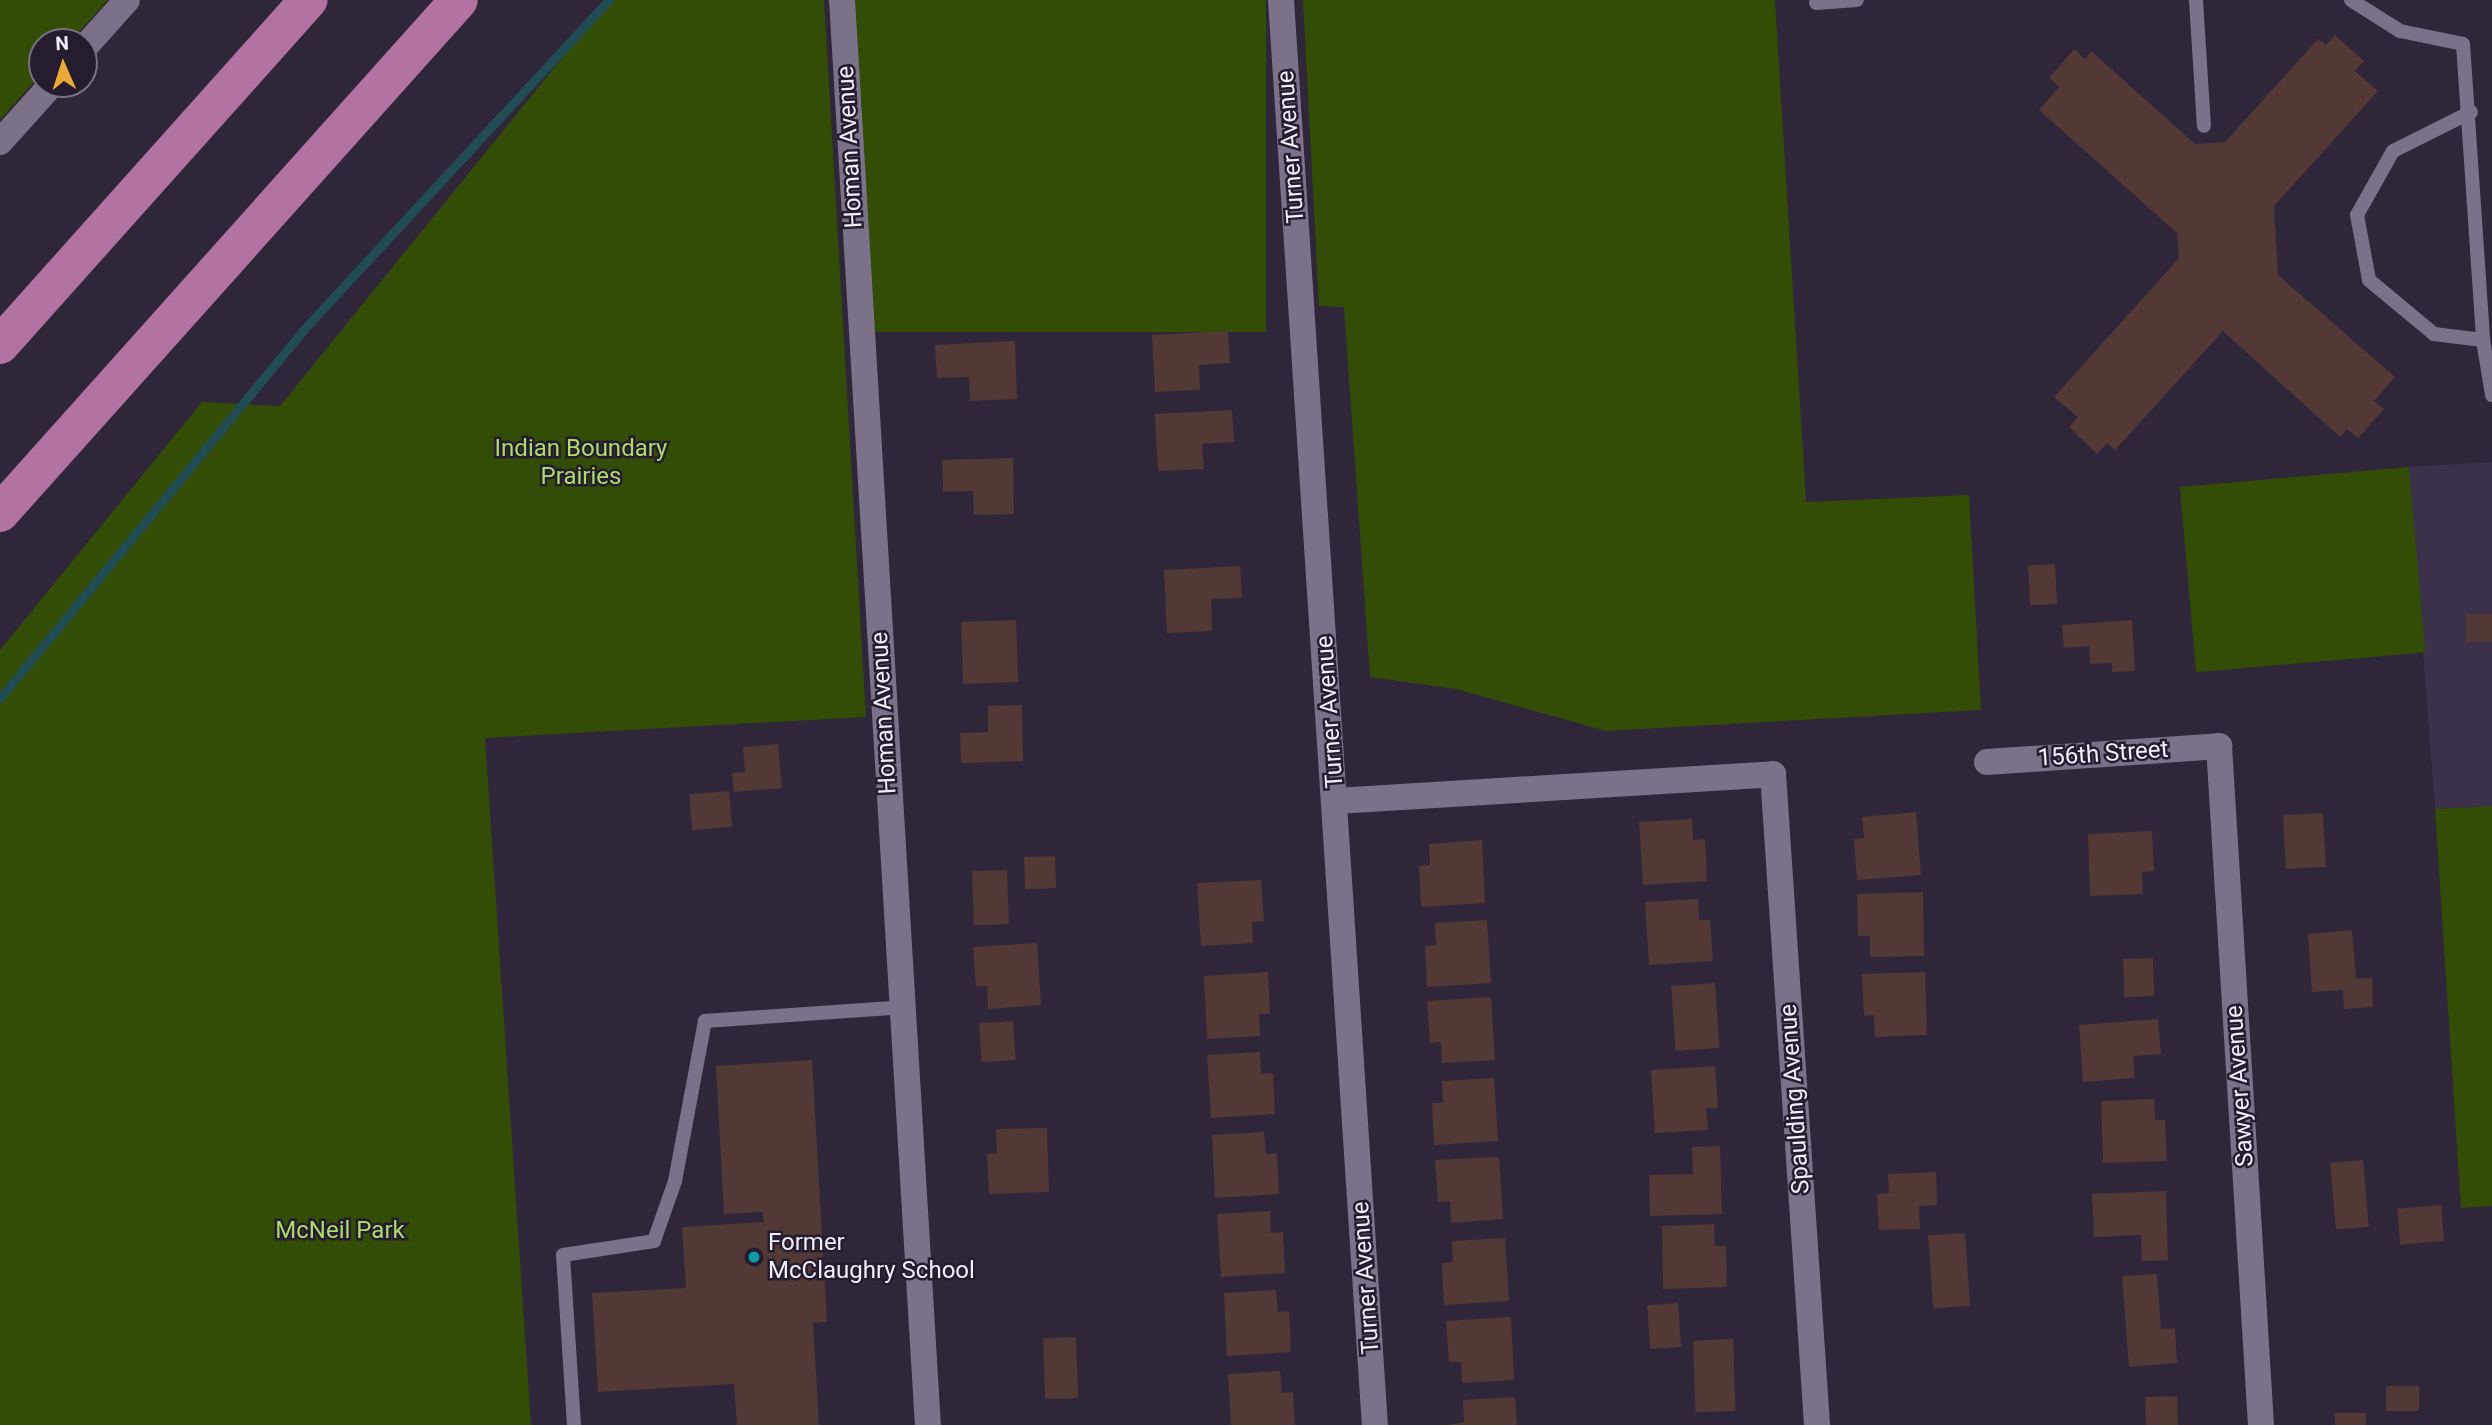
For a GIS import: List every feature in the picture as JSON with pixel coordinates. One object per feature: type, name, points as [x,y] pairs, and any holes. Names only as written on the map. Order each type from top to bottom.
[{"type":"highway","points":[[0,345],[309,0]]},
{"type":"highway","points":[[0,513],[459,0]]},
{"type":"street","points":[[98,32],[127,0]]},
{"type":"street","name":"Homan Avenue","points":[[842,0],[928,1425]]},
{"type":"street","name":"Turner Avenue","points":[[1281,0],[1376,1425]]},
{"type":"street","points":[[0,142],[39,98]]},
{"type":"street","name":"156th Street","points":[[1987,762],[2219,746]]},
{"type":"street","name":"Sawyer Avenue","points":[[2219,746],[2260,1425]]},
{"type":"street","name":"Spaulding Avenue","points":[[1336,801],[1773,774],[1817,1425]]},
{"type":"lane","points":[[1816,3],[1857,0]]},
{"type":"lane","points":[[2196,0],[2204,126]]},
{"type":"lane","points":[[2351,0],[2400,31],[2463,44],[2471,112],[2483,340],[2492,395]]},
{"type":"lane","points":[[2471,112],[2393,151],[2357,215],[2369,280],[2434,334],[2483,340]]},
{"type":"lane","points":[[574,1425],[563,1255],[654,1241],[675,1181],[705,1021],[902,1007]]},
{"type":"shaded area","points":[[2492,462],[2492,806],[2435,809],[2409,467]]},
{"type":"green space","points":[[0,0],[108,0],[83,28],[28,28],[28,89],[0,120]]},
{"type":"green space","name":"Indian Boundary Prairies","points":[[609,0],[824,0],[866,717],[485,738],[531,1425],[0,1425],[0,650],[202,402],[280,406]]},
{"type":"green space","points":[[854,0],[1266,0],[1266,332],[854,332]]},
{"type":"green space","points":[[1303,0],[1775,0],[1806,502],[1969,495],[1981,710],[1606,731],[1456,689],[1370,677],[1344,307],[1319,306]]},
{"type":"green space","points":[[2409,467],[2425,652],[2196,672],[2180,487]]},
{"type":"green space","points":[[2492,806],[2492,1206],[2461,1208],[2435,809]]},
{"type":"building","points":[[2335,35],[2364,61],[2355,71],[2378,91],[2274,206],[2278,275],[2395,377],[2374,401],[2384,409],[2358,438],[2347,429],[2340,437],[2223,331],[2115,450],[2107,443],[2097,454],[2069,427],[2078,417],[2054,397],[2179,258],[2177,233],[2039,110],[2059,87],[2049,78],[2074,49],[2085,59],[2091,51],[2195,144],[2225,142],[2318,39],[2326,45]]},
{"type":"building","points":[[1228,331],[1230,363],[1199,365],[1200,390],[1155,392],[1152,335]]},
{"type":"building","points":[[1015,341],[1017,399],[970,401],[969,377],[937,378],[935,345]]},
{"type":"building","points":[[1232,410],[1234,442],[1202,444],[1204,469],[1158,471],[1155,414]]},
{"type":"building","points":[[1013,458],[1014,514],[974,515],[973,491],[943,492],[942,460]]},
{"type":"building","points":[[2055,564],[2057,604],[2030,605],[2028,565]]},
{"type":"building","points":[[1240,566],[1242,598],[1211,599],[1212,631],[1167,633],[1164,570]]},
{"type":"building","points":[[2466,614],[2492,614],[2492,642],[2466,642]]},
{"type":"building","points":[[1016,620],[1018,682],[963,684],[961,622]]},
{"type":"building","points":[[2132,620],[2135,671],[2112,672],[2112,663],[2090,664],[2089,646],[2064,648],[2062,625]]},
{"type":"building","points":[[1022,705],[1023,761],[961,763],[960,733],[988,732],[988,706]]},
{"type":"building","points":[[778,744],[782,788],[734,792],[732,773],[745,772],[743,747]]},
{"type":"building","points":[[729,791],[732,827],[692,830],[689,794]]},
{"type":"building","points":[[1916,812],[1921,875],[1857,880],[1854,839],[1864,838],[1862,817]]},
{"type":"building","points":[[2323,813],[2326,867],[2286,869],[2283,815]]},
{"type":"building","points":[[1692,819],[1693,840],[1705,839],[1707,881],[1643,885],[1639,822]]},
{"type":"building","points":[[2152,831],[2154,871],[2142,872],[2143,894],[2090,896],[2088,834]]},
{"type":"building","points":[[1482,840],[1485,903],[1421,907],[1419,866],[1430,865],[1429,844]]},
{"type":"building","points":[[1055,856],[1056,888],[1025,889],[1024,857]]},
{"type":"building","points":[[1007,870],[1009,924],[974,925],[972,871]]},
{"type":"building","points":[[1261,880],[1264,921],[1252,922],[1253,943],[1201,946],[1197,883]]},
{"type":"building","points":[[1923,892],[1924,956],[1870,957],[1870,936],[1858,936],[1857,894]]},
{"type":"building","points":[[1698,899],[1699,920],[1710,920],[1713,961],[1649,965],[1645,902]]},
{"type":"building","points":[[1487,920],[1491,983],[1427,987],[1425,946],[1436,945],[1435,923]]},
{"type":"building","points":[[2352,930],[2356,979],[2372,978],[2373,1007],[2344,1009],[2343,990],[2312,992],[2308,934]]},
{"type":"building","points":[[1037,943],[1041,1005],[988,1009],[987,986],[976,986],[973,947]]},
{"type":"building","points":[[2153,958],[2154,996],[2124,997],[2123,959]]},
{"type":"building","points":[[1268,972],[1270,1014],[1259,1014],[1260,1036],[1207,1039],[1204,976]]},
{"type":"building","points":[[1925,972],[1927,1035],[1875,1037],[1874,1015],[1864,1016],[1862,974]]},
{"type":"building","points":[[1715,983],[1720,1048],[1676,1051],[1671,986]]},
{"type":"building","points":[[1491,997],[1495,1060],[1442,1063],[1441,1042],[1430,1043],[1427,1001]]},
{"type":"building","points":[[2158,1019],[2161,1054],[2133,1056],[2135,1078],[2083,1082],[2079,1025]]},
{"type":"building","points":[[1013,1021],[1016,1060],[982,1062],[979,1023]]},
{"type":"building","points":[[1260,1052],[1261,1074],[1273,1073],[1275,1114],[1211,1118],[1207,1055]]},
{"type":"building","name":"Former McClaughry School","points":[[812,1060],[827,1322],[813,1323],[819,1425],[737,1425],[734,1384],[598,1392],[592,1293],[686,1288],[682,1227],[764,1222],[763,1212],[724,1214],[716,1066]]},
{"type":"building","points":[[1715,1066],[1718,1108],[1706,1108],[1708,1130],[1655,1133],[1651,1070]]},
{"type":"building","points":[[1494,1078],[1498,1141],[1434,1145],[1432,1103],[1443,1103],[1442,1081]]},
{"type":"building","points":[[2154,1099],[2155,1120],[2165,1120],[2167,1161],[2103,1163],[2101,1101]]},
{"type":"building","points":[[1047,1128],[1049,1192],[989,1194],[987,1154],[997,1153],[996,1129]]},
{"type":"building","points":[[1264,1132],[1266,1154],[1277,1153],[1279,1194],[1215,1198],[1212,1135]]},
{"type":"building","points":[[1720,1146],[1722,1214],[1650,1216],[1649,1175],[1693,1174],[1692,1147]]},
{"type":"building","points":[[1499,1157],[1503,1219],[1451,1223],[1450,1201],[1438,1202],[1435,1160]]},
{"type":"building","points":[[2363,1160],[2369,1227],[2336,1230],[2330,1163]]},
{"type":"building","points":[[1936,1172],[1937,1205],[1919,1206],[1920,1229],[1879,1230],[1877,1194],[1889,1193],[1888,1174]]},
{"type":"building","points":[[2166,1191],[2168,1260],[2142,1261],[2141,1235],[2094,1237],[2092,1194]]},
{"type":"building","points":[[2441,1205],[2444,1241],[2400,1245],[2397,1209]]},
{"type":"building","points":[[1270,1211],[1271,1233],[1283,1232],[1285,1273],[1221,1277],[1217,1214]]},
{"type":"building","points":[[1714,1224],[1715,1246],[1726,1246],[1727,1287],[1663,1289],[1662,1226]]},
{"type":"building","points":[[1965,1233],[1970,1306],[1933,1308],[1928,1236]]},
{"type":"building","points":[[1505,1238],[1509,1301],[1444,1305],[1442,1263],[1453,1262],[1452,1241]]},
{"type":"building","points":[[2157,1274],[2161,1329],[2175,1328],[2177,1363],[2129,1367],[2122,1276]]},
{"type":"building","points":[[1276,1290],[1278,1312],[1289,1311],[1291,1352],[1227,1356],[1224,1293]]},
{"type":"building","points":[[1678,1303],[1681,1347],[1650,1349],[1647,1305]]},
{"type":"building","points":[[1511,1317],[1514,1380],[1462,1383],[1461,1362],[1449,1362],[1446,1321]]},
{"type":"building","points":[[1076,1337],[1078,1398],[1045,1399],[1043,1338]]},
{"type":"building","points":[[1733,1339],[1736,1411],[1696,1412],[1693,1340]]},
{"type":"building","points":[[1280,1371],[1282,1393],[1293,1392],[1295,1425],[1231,1425],[1228,1374]]},
{"type":"building","points":[[2386,1386],[2419,1386],[2419,1411],[2386,1411]]},
{"type":"building","points":[[2177,1396],[2178,1425],[2146,1425],[2145,1397]]},
{"type":"building","points":[[1515,1397],[1517,1425],[1448,1425],[1464,1422],[1463,1400]]},
{"type":"building","points":[[2335,1413],[2366,1413],[2366,1425],[2335,1425]]},
{"type":"waterway","points":[[0,698],[305,328],[609,0]]},
{"type":"place","name":"Former McClaughry School","points":[[754,1257]]},
{"type":"park label","name":"McNeil Park","points":[[340,1231]]}]
